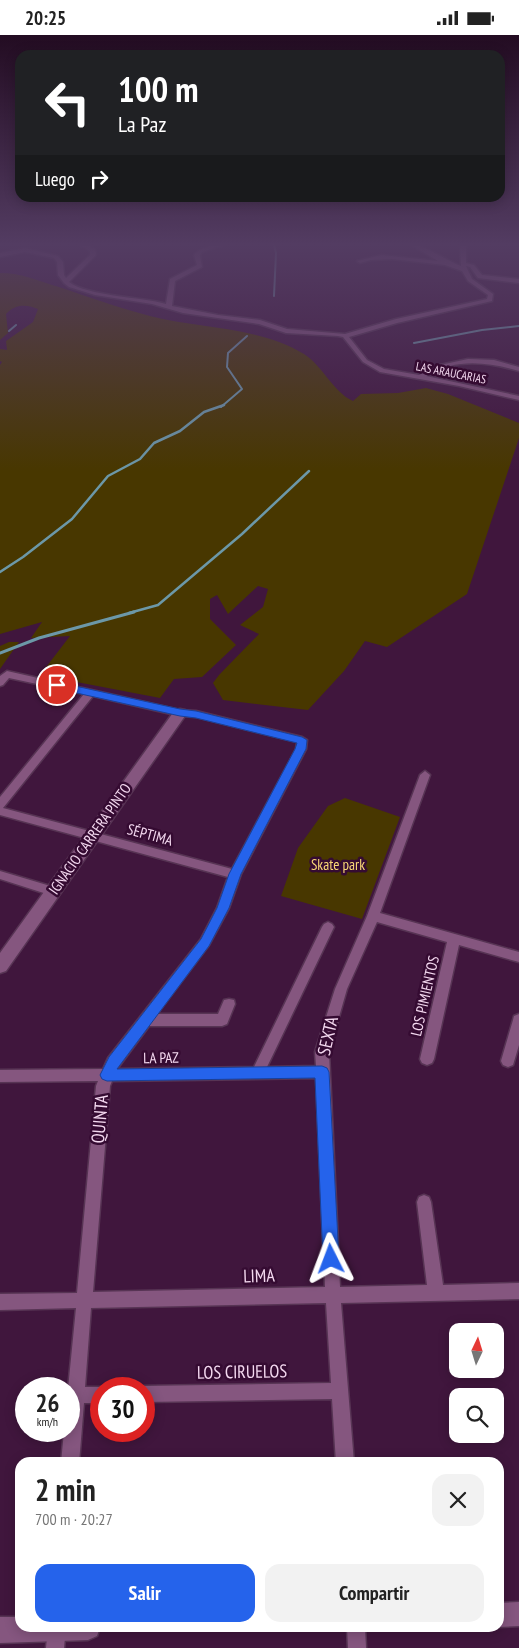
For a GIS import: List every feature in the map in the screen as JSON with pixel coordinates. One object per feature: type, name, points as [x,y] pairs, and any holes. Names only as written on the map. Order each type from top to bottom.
[{"type":"street","points":[[245,320],[260,322],[286,331],[331,333],[345,336],[399,320]]},
{"type":"street","name":"LAS ARAUCARIAS","points":[[345,336],[365,361],[373,367],[394,374],[459,384],[519,399]]},
{"type":"street","points":[[419,378],[441,365],[470,361],[497,362],[519,369]]},
{"type":"street","points":[[0,683],[7,674],[180,713]]},
{"type":"street","points":[[0,805],[90,693]]},
{"type":"street","name":"QUINTA","points":[[78,1377],[86,1301],[103,1086],[114,1062],[205,942],[223,908],[235,874],[300,749],[302,740],[196,714],[180,713]]},
{"type":"street","name":"IGNACIO CARRERA PINTO","points":[[2,959],[180,713]]},
{"type":"street","name":"SEXTA","points":[[345,1457],[333,1294],[322,1052],[341,989],[373,916],[425,775]]},
{"type":"street","name":"SÉPTIMA","points":[[0,811],[90,837],[235,874]]},
{"type":"street","points":[[0,875],[53,891]]},
{"type":"street","points":[[373,916],[519,957]]},
{"type":"street","points":[[259,1073],[262,1062],[328,927]]},
{"type":"street","name":"LOS PIMIENTOS","points":[[427,1059],[454,939]]},
{"type":"street","points":[[146,1020],[222,1020],[229,1004]]},
{"type":"street","points":[[508,1061],[519,1020]]},
{"type":"street","name":"LA PAZ","points":[[0,1076],[322,1072]]},
{"type":"street","points":[[424,1202],[436,1292]]},
{"type":"street","name":"LIMA","points":[[0,1302],[519,1291]]},
{"type":"street","name":"LOS CIRUELOS","points":[[155,1394],[341,1391]]},
{"type":"street","name":"QUINTA","points":[[71,1457],[72,1442]]},
{"type":"street","points":[[504,1615],[519,1614]]},
{"type":"street","points":[[0,1630],[15,1631]]},
{"type":"street","points":[[22,1632],[56,1635]]},
{"type":"street","points":[[356,1632],[357,1648]]},
{"type":"green space","points":[[0,320],[7,320],[8,333],[0,340]]},
{"type":"green space","points":[[34,320],[171,320],[248,333],[268,338],[304,354],[317,365],[340,392],[353,401],[361,394],[398,393],[426,388],[448,394],[519,423],[519,438],[467,594],[387,647],[365,641],[344,671],[308,710],[223,700],[213,683],[259,634],[240,625],[263,607],[268,589],[258,586],[228,614],[217,595],[210,599],[210,619],[236,645],[202,677],[174,679],[160,698],[40,675],[70,636],[31,638],[42,622],[0,634],[0,365],[2,362],[0,361],[0,349],[7,350],[6,341]]},
{"type":"green space","points":[[9,642],[19,642],[0,669],[0,646]]},
{"type":"green space","name":"Skate park","points":[[345,798],[400,817],[362,919],[281,896],[298,848],[328,806]]},
{"type":"waterway","points":[[9,331],[16,325]]},
{"type":"waterway","points":[[414,343],[482,330],[519,326]]},
{"type":"waterway","points":[[223,405],[242,389],[227,367],[228,353],[247,336]]},
{"type":"waterway","points":[[0,572],[23,557],[72,519],[108,476],[140,459],[154,443],[180,431],[204,412],[223,405]]},
{"type":"waterway","points":[[129,613],[158,605],[242,534],[309,471]]},
{"type":"waterway","points":[[0,653],[39,638],[134,612]]},
{"type":"route","points":[[57,685],[180,713],[196,714],[302,740],[300,749],[235,874],[223,908],[205,942],[114,1062],[107,1075],[322,1072],[331,1259]]}]
